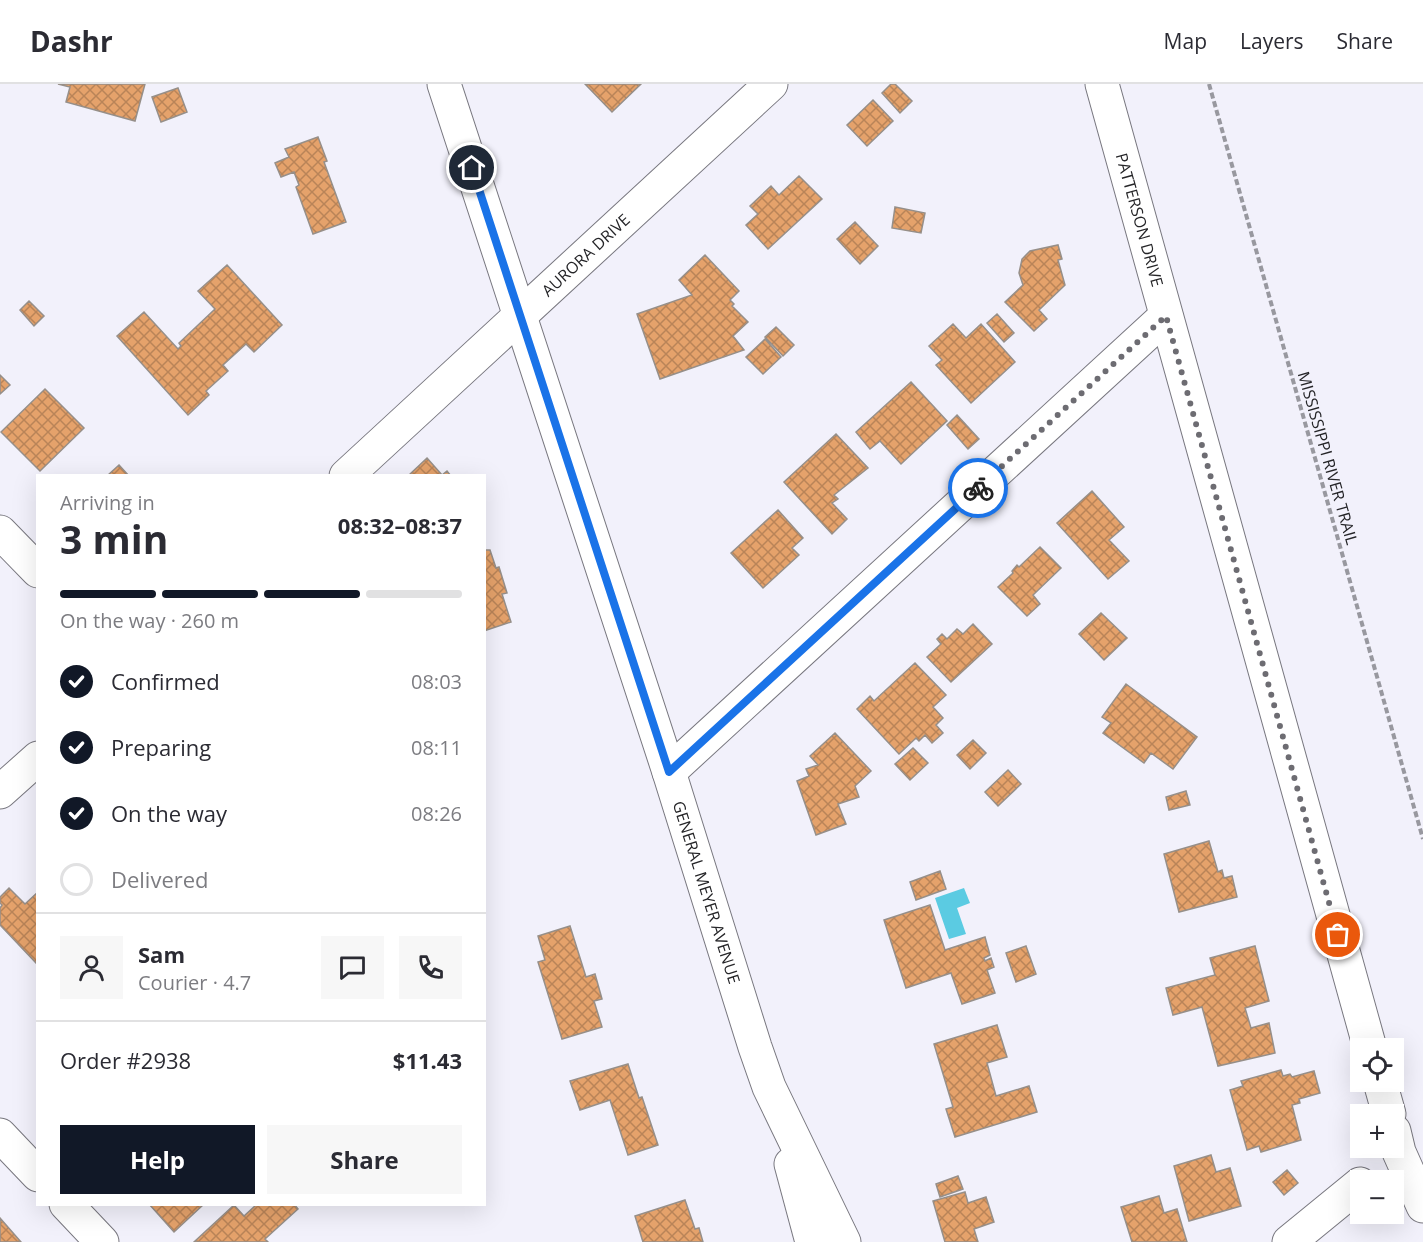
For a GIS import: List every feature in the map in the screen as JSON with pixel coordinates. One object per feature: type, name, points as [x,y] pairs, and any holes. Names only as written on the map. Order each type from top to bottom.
[{"type":"street","name":"GENERAL MEYER AVENUE","points":[[444,84],[669,772],[754,1047],[770,1087],[844,1242]]},
{"type":"street","name":"AURORA DRIVE","points":[[348,474],[771,84]]},
{"type":"street","name":"PATTERSON DRIVE","points":[[1102,84],[1367,1038]]},
{"type":"street","points":[[669,772],[1166,316]]},
{"type":"street","points":[[0,532],[36,570]]},
{"type":"street","points":[[0,792],[36,760]]},
{"type":"street","name":"GENERAL MEYER AVENUE","points":[[770,1087],[812,1242]]},
{"type":"street","points":[[0,1135],[36,1173]]},
{"type":"street","points":[[1372,1170],[1383,1158]]},
{"type":"street","points":[[1403,1158],[1423,1206]]},
{"type":"street","points":[[1289,1242],[1350,1192]]},
{"type":"street","points":[[68,1206],[102,1242]]},
{"type":"path","name":"MISSISSIPPI RIVER TRAIL","points":[[1209,84],[1423,838]]},
{"type":"water","points":[[964,888],[970,903],[957,908],[966,934],[949,939],[935,898]]},
{"type":"building","points":[[58,84],[145,84],[135,121],[66,102],[70,87]]},
{"type":"building","points":[[585,84],[641,84],[612,112]]},
{"type":"building","points":[[891,84],[895,84],[912,101],[900,113],[882,93]]},
{"type":"building","points":[[178,88],[187,112],[161,122],[152,97]]},
{"type":"building","points":[[873,100],[893,121],[867,146],[847,125]]},
{"type":"building","points":[[318,137],[327,161],[324,162],[346,222],[313,234],[296,187],[299,185],[294,172],[281,177],[275,163],[289,157],[285,149]]},
{"type":"building","points":[[799,176],[822,199],[768,249],[746,225],[758,214],[750,206],[771,186],[779,195]]},
{"type":"building","points":[[895,207],[925,213],[921,233],[892,228]]},
{"type":"building","points":[[855,222],[878,246],[860,264],[837,239]]},
{"type":"building","points":[[1058,245],[1062,259],[1058,260],[1065,285],[1039,310],[1047,319],[1034,331],[1005,302],[1023,285],[1019,273],[1022,259],[1030,251]]},
{"type":"building","points":[[705,255],[739,291],[730,300],[734,304],[732,306],[748,322],[733,336],[744,350],[660,379],[637,314],[692,295],[679,280]]},
{"type":"building","points":[[227,265],[282,325],[254,352],[246,344],[223,365],[228,371],[206,391],[209,395],[188,415],[117,336],[144,312],[178,349],[181,346],[179,343],[215,309],[198,291]]},
{"type":"building","points":[[29,301],[44,316],[34,326],[20,310]]},
{"type":"building","points":[[997,314],[1014,333],[1004,342],[987,323]]},
{"type":"building","points":[[953,324],[966,338],[981,324],[1015,362],[971,403],[936,365],[942,360],[929,346]]},
{"type":"building","points":[[776,327],[794,345],[783,356],[765,337]]},
{"type":"building","points":[[765,339],[781,357],[763,374],[746,357]]},
{"type":"building","points":[[0,375],[10,385],[0,394]]},
{"type":"building","points":[[911,382],[947,421],[901,464],[880,441],[870,449],[856,432]]},
{"type":"building","points":[[45,389],[84,428],[40,471],[1,432]]},
{"type":"building","points":[[957,415],[979,439],[968,449],[947,425]]},
{"type":"building","points":[[836,434],[868,468],[834,495],[838,499],[832,503],[847,519],[832,534],[784,482]]},
{"type":"building","points":[[427,458],[441,474],[410,474]]},
{"type":"building","points":[[119,465],[127,474],[109,474]]},
{"type":"building","points":[[1092,491],[1124,527],[1109,540],[1129,561],[1108,579],[1057,523]]},
{"type":"building","points":[[778,510],[803,538],[792,548],[799,555],[763,588],[731,553]]},
{"type":"building","points":[[1040,547],[1061,568],[1033,595],[1040,604],[1027,616],[998,587],[1013,573],[1017,565],[1019,567]]},
{"type":"building","points":[[486,550],[490,550],[496,568],[499,567],[507,593],[502,594],[511,622],[486,630]]},
{"type":"building","points":[[1101,613],[1127,638],[1104,660],[1079,634]]},
{"type":"building","points":[[973,624],[992,644],[951,682],[927,657],[941,644],[937,639],[942,634],[947,639],[957,629],[963,634]]},
{"type":"building","points":[[915,663],[946,695],[933,707],[943,718],[936,725],[943,733],[932,743],[925,735],[919,741],[916,738],[899,754],[857,709],[870,696],[874,701]]},
{"type":"building","points":[[1126,684],[1197,737],[1173,769],[1151,753],[1144,763],[1103,733],[1111,723],[1102,717]]},
{"type":"building","points":[[835,733],[871,771],[855,786],[859,797],[838,804],[846,824],[816,835],[797,781],[809,776],[806,769],[818,765],[810,756]]},
{"type":"building","points":[[973,740],[986,753],[970,769],[957,755]]},
{"type":"building","points":[[913,748],[928,763],[910,780],[895,764]]},
{"type":"building","points":[[1008,770],[1021,784],[998,806],[985,792]]},
{"type":"building","points":[[1186,791],[1190,805],[1169,810],[1166,797]]},
{"type":"building","points":[[1209,841],[1218,872],[1222,870],[1224,878],[1232,876],[1237,897],[1179,912],[1164,854]]},
{"type":"building","points":[[940,871],[946,889],[916,900],[910,882]]},
{"type":"building","points":[[9,888],[25,904],[36,894],[36,963],[0,925],[2,905],[0,897]]},
{"type":"building","points":[[930,905],[945,950],[985,937],[990,955],[984,958],[985,961],[991,958],[994,967],[987,970],[995,993],[962,1004],[951,973],[906,988],[884,920]]},
{"type":"building","points":[[570,926],[586,977],[595,974],[602,999],[594,1001],[602,1027],[562,1039],[538,962],[545,960],[538,936]]},
{"type":"building","points":[[1026,946],[1036,974],[1016,982],[1006,953]]},
{"type":"building","points":[[1255,946],[1269,1001],[1245,1008],[1251,1028],[1269,1023],[1275,1053],[1218,1066],[1202,1007],[1173,1015],[1166,988],[1215,975],[1210,958]]},
{"type":"building","points":[[997,1025],[1007,1057],[987,1063],[996,1096],[1029,1086],[1037,1112],[955,1137],[946,1109],[953,1107],[934,1044]]},
{"type":"building","points":[[628,1064],[658,1145],[628,1155],[610,1100],[580,1110],[570,1081]]},
{"type":"building","points":[[1281,1070],[1283,1076],[1290,1074],[1292,1077],[1314,1071],[1320,1093],[1299,1099],[1300,1103],[1292,1105],[1301,1140],[1261,1152],[1259,1146],[1247,1150],[1230,1090],[1243,1086],[1241,1081]]},
{"type":"building","points":[[1211,1155],[1216,1172],[1230,1168],[1241,1206],[1189,1221],[1174,1166]]},
{"type":"building","points":[[1287,1170],[1298,1183],[1284,1195],[1273,1182]]},
{"type":"building","points":[[958,1176],[963,1189],[940,1197],[936,1184]]},
{"type":"building","points":[[965,1192],[968,1203],[986,1197],[994,1222],[974,1229],[978,1242],[945,1242],[933,1201]]},
{"type":"building","points":[[1159,1196],[1164,1213],[1177,1209],[1187,1242],[1132,1242],[1121,1207]]},
{"type":"building","points":[[685,1200],[695,1229],[699,1228],[703,1242],[643,1242],[635,1216]]},
{"type":"building","points":[[151,1206],[202,1206],[174,1232]]},
{"type":"building","points":[[233,1206],[244,1216],[255,1206],[296,1206],[298,1209],[265,1239],[268,1242],[194,1242]]},
{"type":"building","points":[[0,1218],[21,1242],[0,1242]]},
{"type":"way so far","points":[[978,488],[1166,316],[1338,935]]},
{"type":"route","points":[[472,168],[669,772],[978,488]]}]
